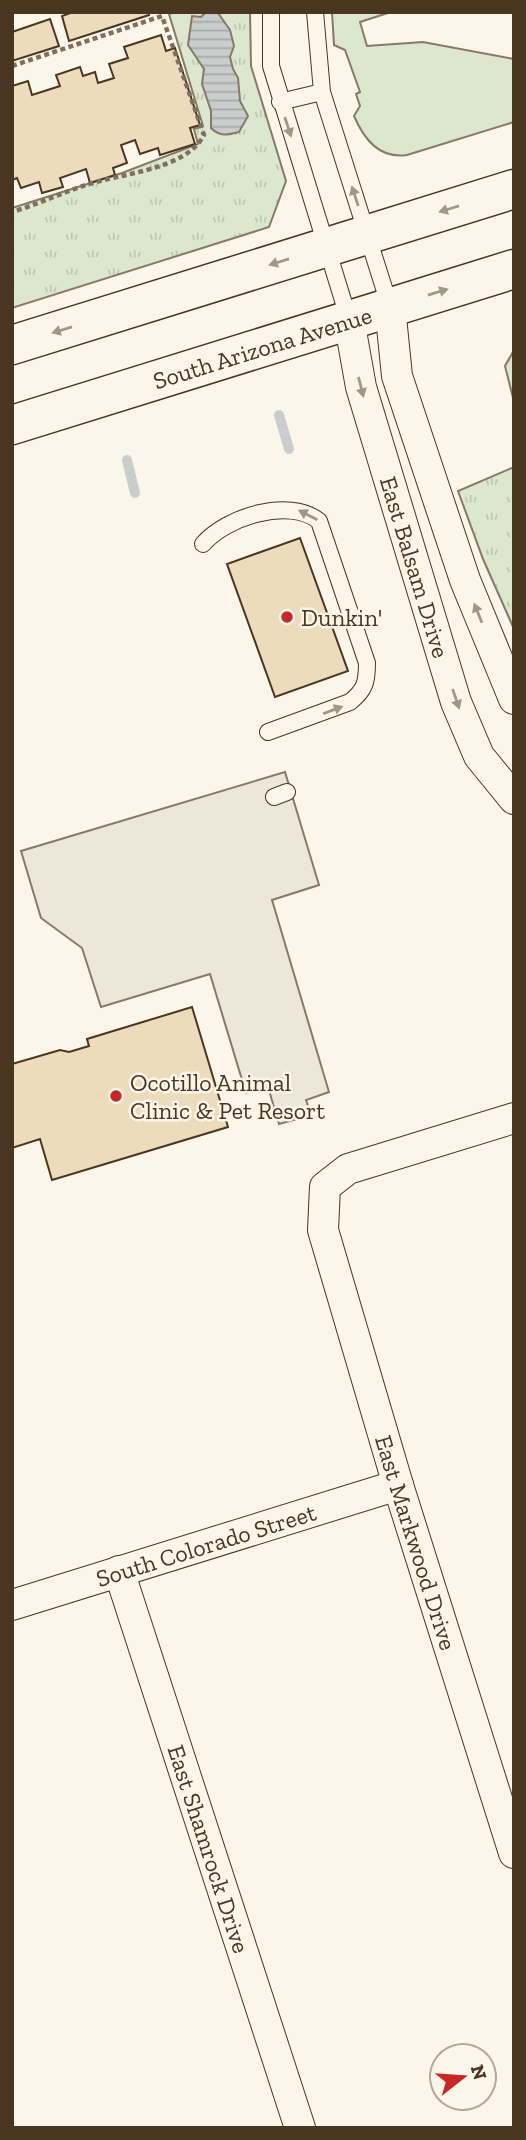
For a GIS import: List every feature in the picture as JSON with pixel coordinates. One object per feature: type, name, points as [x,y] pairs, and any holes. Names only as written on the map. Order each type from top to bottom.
[{"type":"main road","points":[[12,345],[514,189]]},
{"type":"main road","name":"South Arizona Avenue","points":[[12,425],[514,269]]},
{"type":"street","name":"East Balsam Drive","points":[[390,307],[397,376],[465,580],[514,699]]},
{"type":"street","name":"East Balsam Drive","points":[[349,320],[361,387],[456,702],[479,757],[514,799]]},
{"type":"street","name":"East Markwood Drive","points":[[514,1118],[348,1169],[326,1188],[323,1230],[398,1485],[514,1853]]},
{"type":"street","name":"South Colorado Street","points":[[12,1605],[398,1485]]},
{"type":"street","name":"East Shamrock Drive","points":[[119,1571],[300,2128]]},
{"type":"lane","points":[[271,12],[271,66],[349,320]]},
{"type":"lane","points":[[315,12],[322,92],[390,307]]},
{"type":"lane","points":[[281,102],[322,92]]},
{"type":"lane","points":[[204,544],[215,530],[274,510],[292,509],[309,513],[319,521],[332,558],[367,663],[367,682],[362,693],[350,702],[268,732]]},
{"type":"path","points":[[12,65],[162,16],[204,135],[197,148],[181,157],[142,171],[86,185],[12,212]]},
{"type":"green space","points":[[250,12],[251,66],[286,181],[269,227],[12,308],[12,208],[122,173],[198,144],[194,129],[203,126],[169,14]]},
{"type":"green space","points":[[332,12],[391,12],[360,22],[367,46],[423,42],[514,59],[514,122],[407,155],[388,154],[374,146],[354,116],[360,106],[356,94],[360,92],[345,50],[334,45]]},
{"type":"green space","points":[[514,350],[514,402],[505,366]]},
{"type":"green space","points":[[514,467],[514,629],[483,559],[458,491]]},
{"type":"shaded area","points":[[206,12],[218,13],[230,30],[234,46],[230,57],[238,78],[240,101],[248,116],[239,132],[231,134],[221,134],[211,128],[211,111],[202,84],[204,69],[188,45],[192,16],[201,17]]},
{"type":"shaded area","points":[[285,772],[319,885],[272,900],[329,1092],[306,1100],[311,1115],[279,1124],[268,1087],[246,1093],[210,974],[101,1007],[82,948],[41,918],[21,851]]},
{"type":"building","points":[[73,12],[148,12],[149,15],[69,41],[62,16]]},
{"type":"building","points":[[50,19],[59,46],[12,61],[12,32]]},
{"type":"building","points":[[161,35],[166,51],[175,48],[200,125],[190,128],[195,144],[160,155],[158,148],[140,154],[135,140],[121,145],[127,163],[113,168],[115,175],[90,183],[86,169],[60,178],[63,187],[42,193],[39,182],[21,188],[17,178],[12,180],[12,86],[28,81],[32,95],[60,86],[56,75],[80,67],[83,76],[95,72],[98,83],[114,78],[109,64],[128,58],[124,47]]},
{"type":"building","name":"Dunkin'","points":[[300,538],[348,671],[275,697],[227,564]]},
{"type":"building","name":"Ocotillo Animal Clinic & Pet Resort","points":[[192,1007],[228,1127],[52,1180],[40,1139],[12,1148],[12,1064],[60,1050],[69,1052],[89,1046],[87,1039]]},
{"type":"waterway","points":[[279,415],[289,449]]},
{"type":"waterway","points":[[127,460],[135,493]]},
{"type":"place","name":"Dunkin'","points":[[287,617]]},
{"type":"place","name":"Ocotillo Animal Clinic & Pet Resort","points":[[116,1096]]}]
